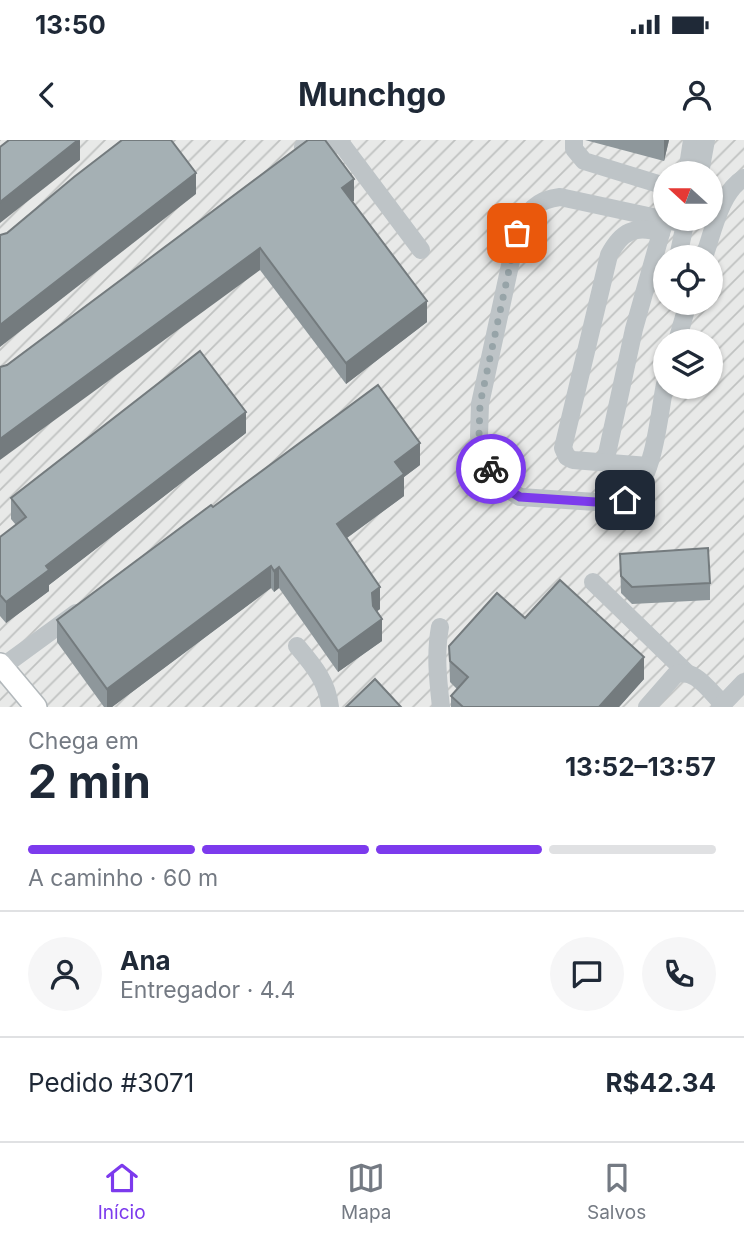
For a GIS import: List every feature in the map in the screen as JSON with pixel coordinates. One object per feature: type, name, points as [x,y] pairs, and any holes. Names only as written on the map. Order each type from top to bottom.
[{"type":"main road","points":[[1,665],[36,707]]},
{"type":"street","points":[[294,154],[318,140],[331,140],[343,146],[421,250]]},
{"type":"street","points":[[574,140],[574,149],[584,161],[653,182]]},
{"type":"street","points":[[689,161],[692,140]]},
{"type":"street","points":[[702,161],[706,140]]},
{"type":"street","points":[[709,245],[726,200],[735,185],[744,178]]},
{"type":"street","points":[[653,223],[560,197],[534,205],[525,216],[517,233],[480,404],[479,436],[494,475],[503,487],[520,497],[611,503],[625,500],[635,493],[648,466],[662,399]]},
{"type":"street","points":[[648,466],[573,460],[567,457],[563,448],[608,254],[621,236],[653,228]]},
{"type":"street","points":[[605,463],[634,330],[662,231]]},
{"type":"street","points":[[593,582],[721,705],[744,682]]},
{"type":"street","points":[[1,665],[93,600]]},
{"type":"street","points":[[440,627],[436,647],[441,707]]},
{"type":"street","points":[[297,646],[318,671],[328,691],[330,707]]},
{"type":"street","points":[[647,707],[675,676],[687,673]]},
{"type":"shaded area","points":[[0,140],[744,140],[744,707],[0,707]]},
{"type":"building","points":[[9,140],[78,140],[0,202],[0,147]]},
{"type":"building","points":[[122,140],[171,140],[196,173],[0,325],[0,235],[7,233]]},
{"type":"building","points":[[308,140],[325,140],[354,179],[342,188],[427,301],[346,363],[260,248],[0,439],[0,367],[7,365]]},
{"type":"building","points":[[200,351],[246,412],[46,566],[49,570],[6,602],[0,595],[0,537],[26,517],[11,498]]},
{"type":"building","points":[[378,385],[420,443],[395,462],[404,474],[337,524],[380,587],[372,593],[373,606],[382,619],[338,651],[279,567],[274,571],[271,566],[107,689],[57,620]]},
{"type":"building","points":[[708,548],[710,583],[632,587],[621,576],[620,554]]},
{"type":"building","points":[[560,580],[644,657],[599,707],[463,707],[451,696],[468,677],[450,661],[449,646],[497,593],[525,618]]},
{"type":"building","points":[[375,679],[401,707],[346,707]]},
{"type":"way so far","points":[[491,469],[479,436],[480,404],[517,233]]},
{"type":"route","points":[[491,469],[503,487],[520,497],[611,503],[625,500]]}]
